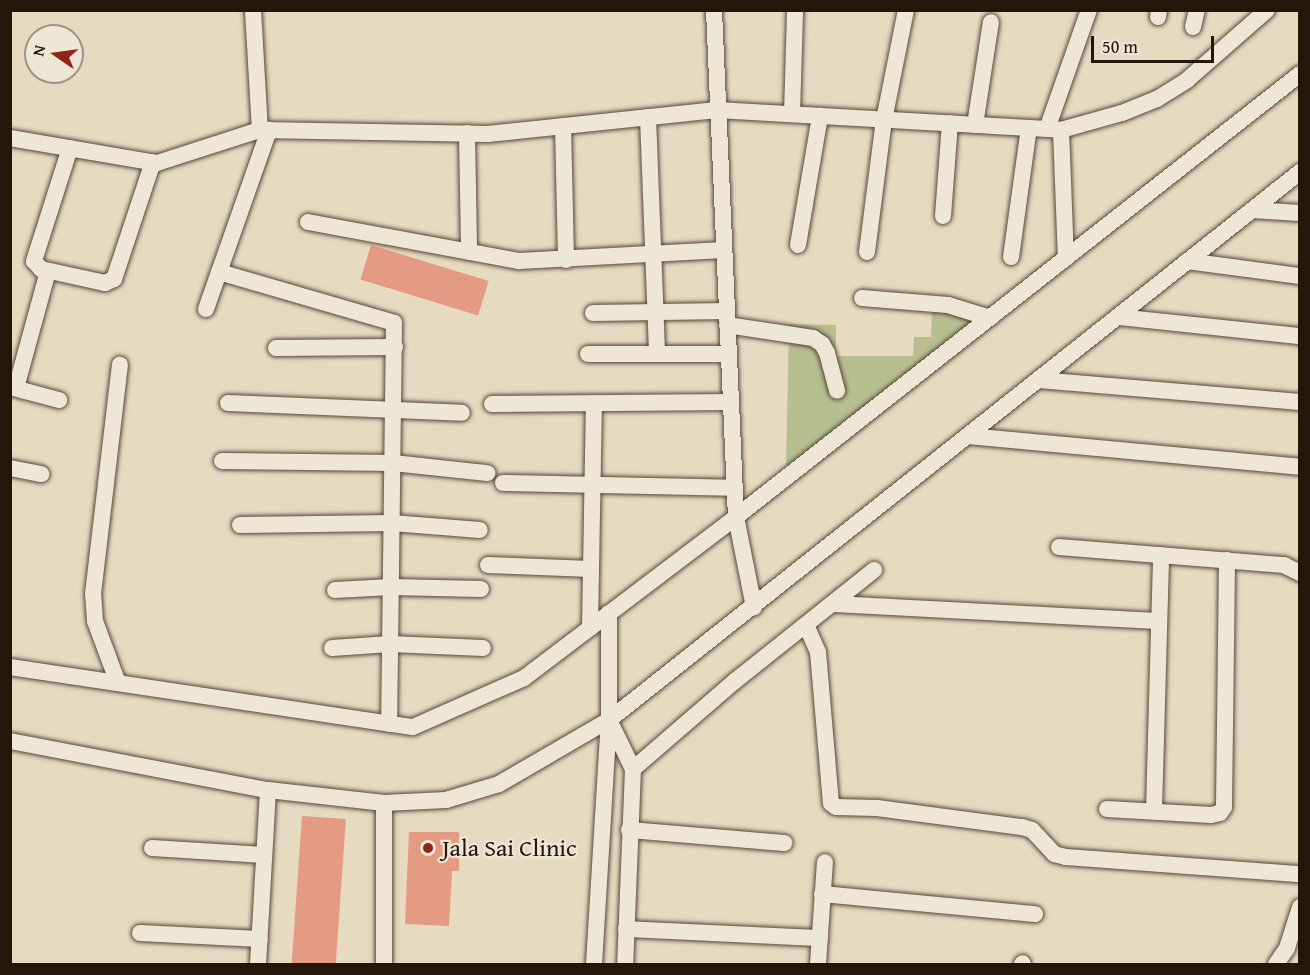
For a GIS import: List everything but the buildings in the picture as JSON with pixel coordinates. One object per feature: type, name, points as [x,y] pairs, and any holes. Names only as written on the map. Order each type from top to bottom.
[{"type":"street","points":[[206,309],[265,130],[253,10]]},
{"type":"street","points":[[714,10],[736,518],[754,607]]},
{"type":"street","points":[[792,114],[795,10]]},
{"type":"street","points":[[867,252],[884,120],[906,10]]},
{"type":"street","points":[[1066,258],[1054,129],[1089,10]]},
{"type":"street","points":[[10,138],[157,163],[265,130],[467,133],[563,126],[717,110],[1054,129],[1122,113],[1157,99],[1187,80],[1267,10]]},
{"type":"street","points":[[975,125],[992,22]]},
{"type":"street","points":[[10,667],[413,727],[524,678],[736,518],[1299,74]]},
{"type":"street","points":[[798,245],[820,116]]},
{"type":"street","points":[[648,117],[657,354]]},
{"type":"street","points":[[943,216],[950,123]]},
{"type":"street","points":[[563,126],[566,260]]},
{"type":"street","points":[[1011,257],[1029,128]]},
{"type":"street","points":[[467,133],[469,252]]},
{"type":"street","points":[[70,148],[34,261],[37,267],[48,271],[105,283],[114,279],[153,162]]},
{"type":"street","points":[[10,741],[268,790],[384,803],[446,800],[499,784],[609,720],[1299,172]]},
{"type":"street","points":[[1252,210],[1299,213]]},
{"type":"street","points":[[308,222],[519,261],[724,250]]},
{"type":"street","points":[[1187,261],[1299,276]]},
{"type":"street","points":[[48,271],[14,388],[59,400]]},
{"type":"street","points":[[219,272],[391,321],[396,327],[389,724]]},
{"type":"street","points":[[862,298],[948,305],[990,318]]},
{"type":"street","points":[[593,313],[654,312],[727,318],[813,339],[822,344],[827,353],[837,391]]},
{"type":"street","points":[[1118,317],[1299,336]]},
{"type":"street","points":[[276,348],[395,347]]},
{"type":"street","points":[[588,354],[729,354]]},
{"type":"street","points":[[118,683],[93,610],[120,365]]},
{"type":"street","points":[[1039,380],[1299,402]]},
{"type":"street","points":[[492,404],[731,402]]},
{"type":"street","points":[[590,628],[594,403]]},
{"type":"street","points":[[228,404],[462,413]]},
{"type":"street","points":[[968,436],[1299,467]]},
{"type":"street","points":[[222,461],[393,463],[487,473]]},
{"type":"street","points":[[10,468],[41,474]]},
{"type":"street","points":[[503,483],[735,489]]},
{"type":"street","points":[[240,525],[392,523],[480,530]]},
{"type":"street","points":[[1059,547],[1284,565],[1299,573]]},
{"type":"street","points":[[1154,810],[1161,555]]},
{"type":"street","points":[[1107,808],[1211,816],[1220,813],[1224,807],[1227,560]]},
{"type":"street","points":[[488,565],[591,569]]},
{"type":"street","points":[[633,768],[874,570]]},
{"type":"street","points":[[335,590],[391,587],[481,589]]},
{"type":"street","points":[[832,604],[1159,621]]},
{"type":"street","points":[[594,964],[609,720],[609,613]]},
{"type":"street","points":[[806,625],[818,652],[831,803],[836,807],[877,808],[1022,827],[1032,830],[1054,854],[1066,857],[1299,874]]},
{"type":"street","points":[[332,648],[390,644],[483,648]]},
{"type":"street","points":[[609,720],[633,768],[628,830],[625,964]]},
{"type":"street","points":[[258,964],[268,790]]},
{"type":"street","points":[[384,803],[384,964]]},
{"type":"street","points":[[628,830],[784,843]]},
{"type":"street","points":[[152,848],[264,855]]},
{"type":"street","points":[[818,964],[825,862]]},
{"type":"street","points":[[822,894],[1035,914]]},
{"type":"street","points":[[1276,964],[1287,948],[1299,907]]},
{"type":"street","points":[[626,929],[820,938]]},
{"type":"street","points":[[141,933],[260,939]]},
{"type":"green space","points":[[932,305],[984,318],[786,466],[789,324],[836,325],[836,356],[913,356],[914,337],[931,337]]},
{"type":"place","name":"Jala Sai Clinic","points":[[428,848]]}]
